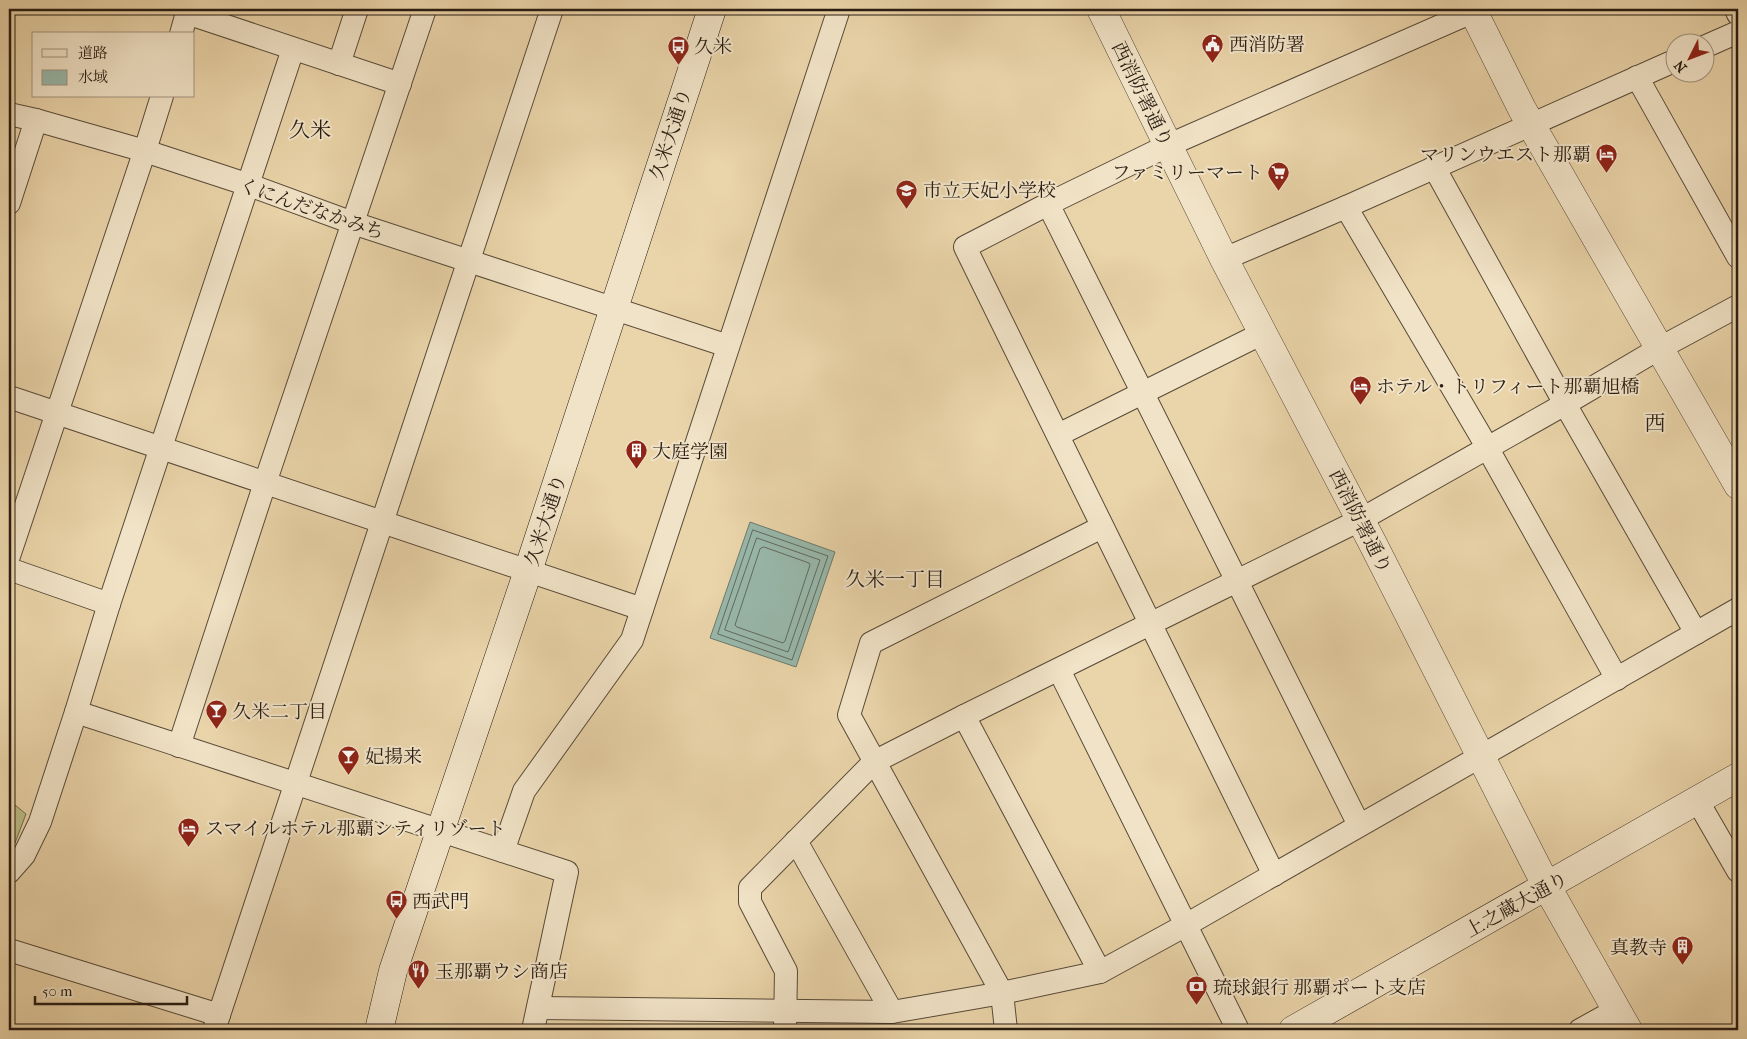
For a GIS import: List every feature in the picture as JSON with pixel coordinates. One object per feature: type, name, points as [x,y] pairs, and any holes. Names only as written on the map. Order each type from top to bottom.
[{"type":"street","points":[[339,64],[357,9]]},
{"type":"street","points":[[179,746],[265,483],[425,9]]},
{"type":"street","points":[[9,950],[216,1023],[552,9]]},
{"type":"street","name":"久米大通り","points":[[378,1030],[393,971],[528,571],[712,9]]},
{"type":"street","points":[[503,851],[524,790],[632,640],[839,9]]},
{"type":"street","name":"西消防署通り","points":[[1101,9],[1224,258],[1547,887],[1622,1020]]},
{"type":"street","points":[[1736,9],[1738,14]]},
{"type":"street","points":[[1274,875],[965,247],[1169,145],[1475,10],[1531,123],[1738,486]]},
{"type":"street","points":[[186,18],[293,49],[400,84]]},
{"type":"street","points":[[1714,43],[1738,32]]},
{"type":"street","points":[[9,872],[24,855],[40,822],[109,604],[293,49]]},
{"type":"street","points":[[1224,258],[1346,207],[1664,65]]},
{"type":"street","points":[[1637,77],[1738,257]]},
{"type":"street","points":[[9,556],[161,98]]},
{"type":"street","name":"くにんだなかみち","points":[[9,114],[145,151],[249,185],[352,223],[728,346]]},
{"type":"street","points":[[9,203],[36,120]]},
{"type":"street","points":[[1434,167],[1565,404],[1696,633]]},
{"type":"street","points":[[1048,204],[1359,825]]},
{"type":"street","points":[[1346,207],[1487,449],[1617,679]]},
{"type":"street","points":[[785,1021],[786,971],[750,902],[750,888],[874,762],[1360,520],[1487,449],[1660,348],[1738,306]]},
{"type":"street","points":[[1058,435],[1263,333]]},
{"type":"street","points":[[9,397],[642,609]]},
{"type":"street","points":[[1006,1030],[1002,993],[849,714],[871,644],[1102,527]]},
{"type":"street","points":[[9,569],[109,604]]},
{"type":"street","points":[[538,1008],[785,1021],[892,1012],[1002,993],[1100,972],[1274,875],[1480,755],[1738,609]]},
{"type":"street","points":[[1059,670],[1238,1030]]},
{"type":"street","points":[[76,712],[567,872],[533,1030]]},
{"type":"street","points":[[964,716],[1100,972]]},
{"type":"street","name":"上之蔵大通り","points":[[1293,1030],[1738,777]]},
{"type":"street","points":[[1697,800],[1738,870]]},
{"type":"street","points":[[796,841],[892,1012]]},
{"type":"street","points":[[1580,1030],[1622,1020]]},
{"type":"green space","points":[[9,800],[26,814],[15,843],[9,850]]},
{"type":"water","points":[[750,522],[835,552],[796,667],[710,638]]},
{"type":"place","name":"西消防署","points":[[1213,63]]},
{"type":"place","name":"久米","points":[[678,65]]},
{"type":"place","name":"マリンウエスト那覇","points":[[1607,173]]},
{"type":"place","name":"ファミリーマート","points":[[1279,191]]},
{"type":"place","name":"市立天妃小学校","points":[[907,209]]},
{"type":"place","name":"ホテル・トリフィート那覇旭橋","points":[[1360,405]]},
{"type":"place","name":"大庭学園","points":[[636,470]]},
{"type":"place","name":"久米二丁目","points":[[216,730]]},
{"type":"place","name":"妃揚来","points":[[349,775]]},
{"type":"place","name":"スマイルホテル那覇シティリゾート","points":[[189,847]]},
{"type":"place","name":"西武門","points":[[396,920]]},
{"type":"place","name":"真教寺","points":[[1683,966]]},
{"type":"place","name":"玉那覇ウシ商店","points":[[419,990]]},
{"type":"place","name":"琉球銀行 那覇ポート支店","points":[[1197,1006]]},
{"type":"district","name":"久米","points":[[310,130]]},
{"type":"district","name":"西","points":[[1655,423]]},
{"type":"district","name":"久米一丁目","points":[[895,579]]}]
